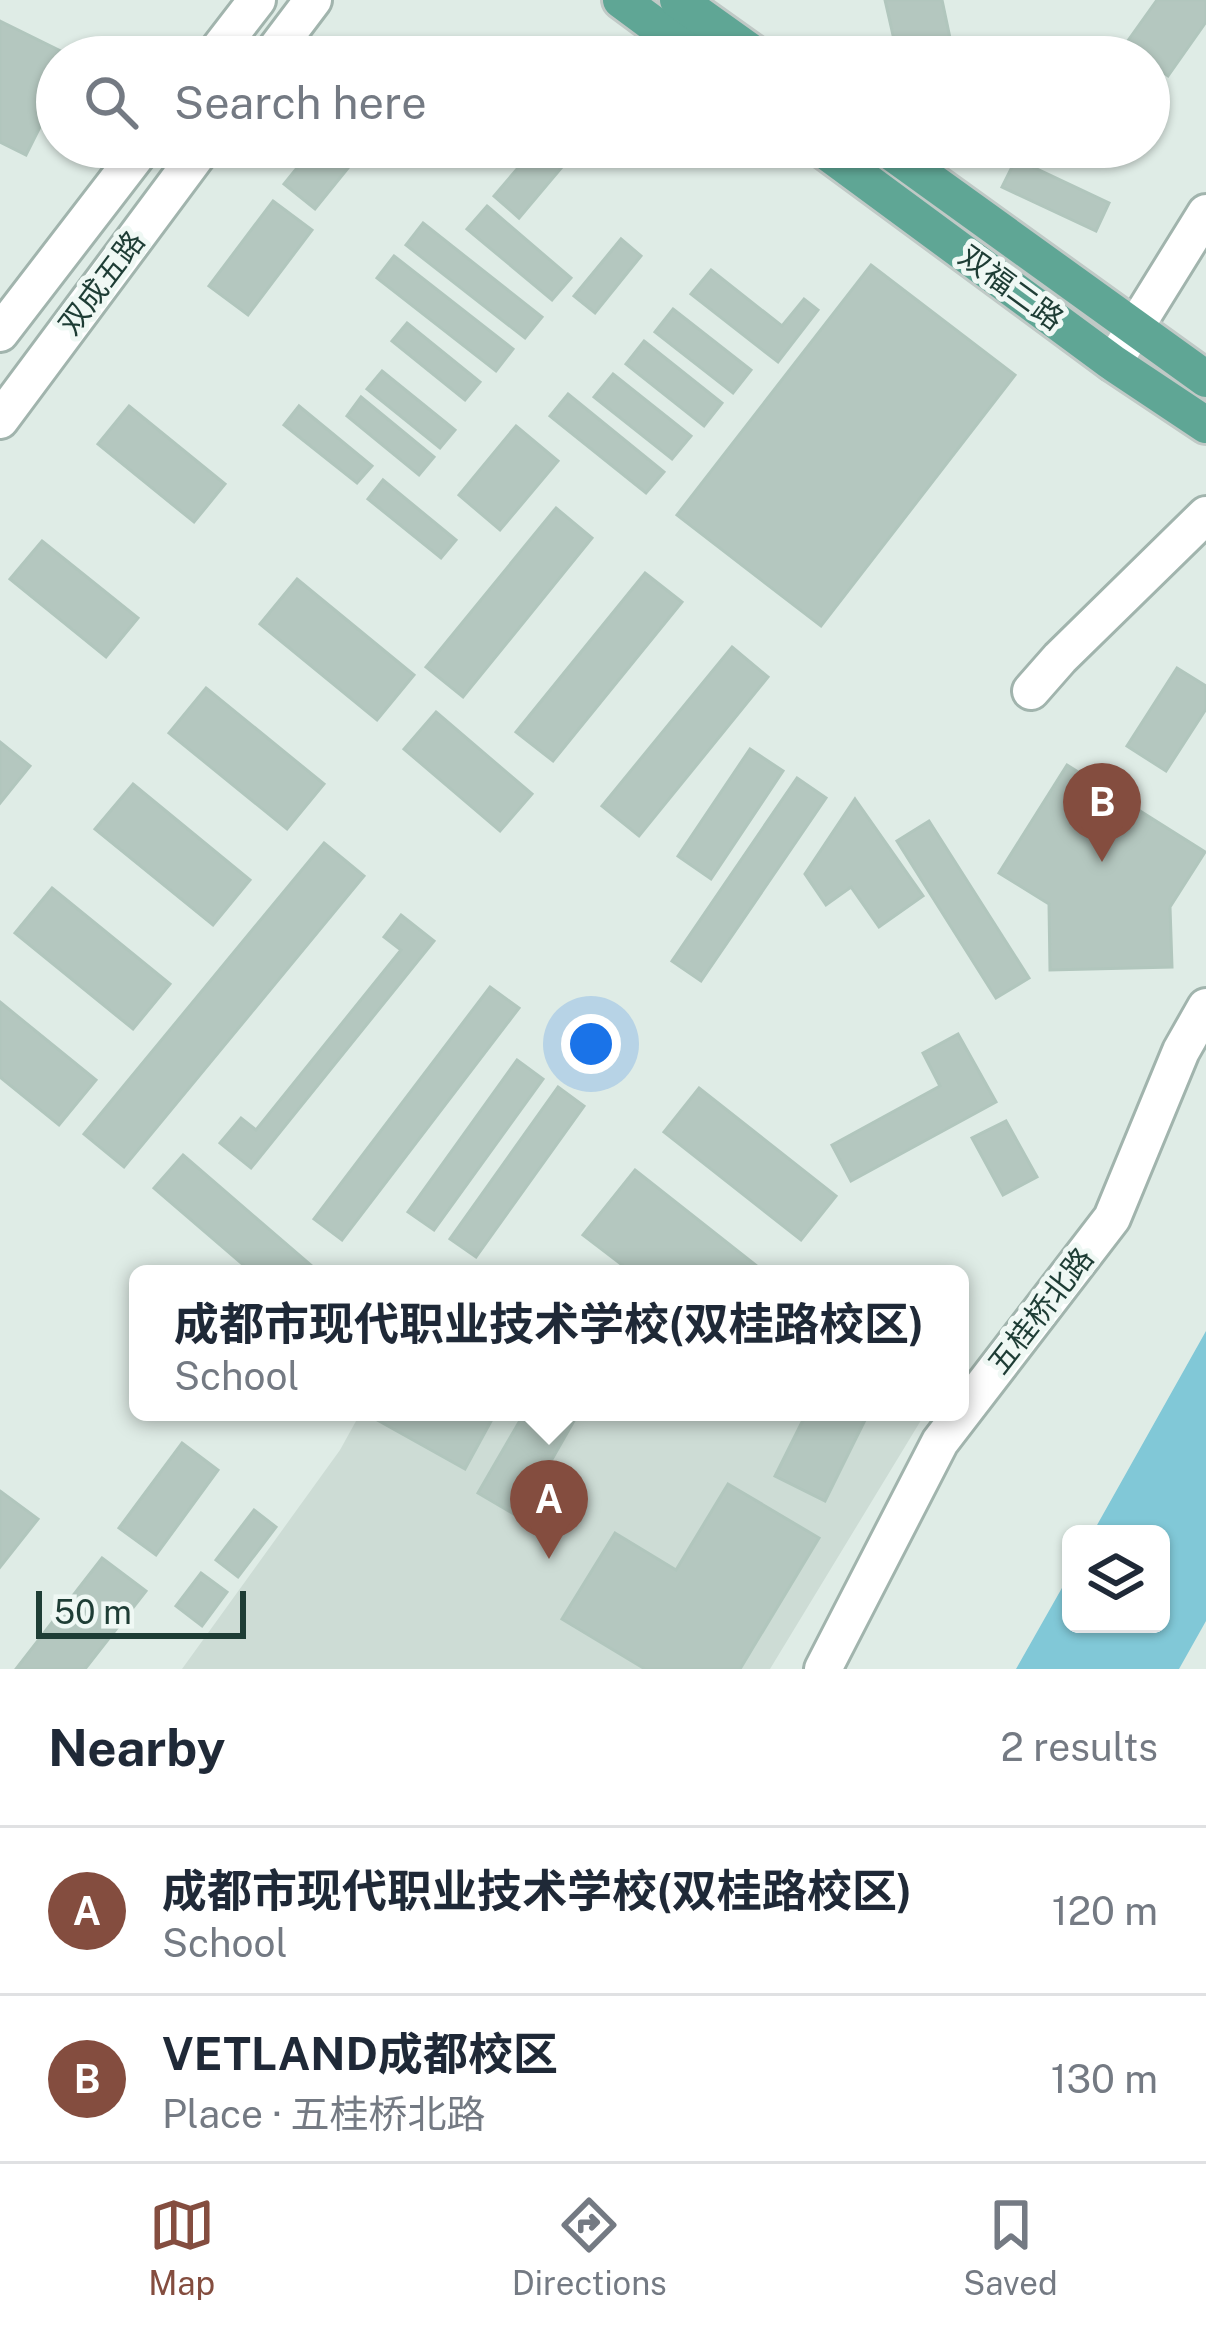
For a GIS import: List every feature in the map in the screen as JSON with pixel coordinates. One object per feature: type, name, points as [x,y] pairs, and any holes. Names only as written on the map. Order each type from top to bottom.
[{"type":"main road","points":[[621,0],[670,36]]},
{"type":"main road","points":[[678,0],[729,36]]},
{"type":"main road","name":"双福二路","points":[[848,168],[1113,363],[1206,425]]},
{"type":"main road","name":"双福二路","points":[[913,168],[1206,379]]},
{"type":"street","points":[[229,36],[256,0]]},
{"type":"street","points":[[286,36],[313,0]]},
{"type":"street","name":"双成五路","points":[[0,333],[127,168]]},
{"type":"street","name":"双成五路","points":[[0,420],[187,168]]},
{"type":"street","points":[[1113,363],[1201,231]]},
{"type":"street","points":[[1031,692],[1206,515]]},
{"type":"street","name":"五桂桥北路","points":[[969,1404],[1112,1218],[1181,1051],[1206,1007]]},
{"type":"street","name":"五桂桥北路","points":[[823,1669],[940,1442],[956,1421]]},
{"type":"shaded area","points":[[356,1421],[921,1421],[770,1669],[182,1669]]},
{"type":"water","points":[[1206,1331],[1206,1621],[1179,1669],[1016,1669],[1062,1588],[1062,1633],[1170,1633],[1170,1525],[1097,1525]]},
{"type":"building","points":[[885,0],[942,0],[950,36],[893,36]]},
{"type":"building","points":[[1157,0],[1206,0],[1206,22],[1170,73],[1170,36],[1131,36]]},
{"type":"building","points":[[0,21],[36,39],[36,135],[26,155],[0,142]]},
{"type":"building","points":[[297,168],[348,168],[315,209],[284,184]]},
{"type":"building","points":[[518,168],[561,168],[519,218],[494,196]]},
{"type":"building","points":[[1012,168],[1035,168],[1109,203],[1096,231],[1002,187]]},
{"type":"building","points":[[273,201],[312,230],[248,315],[209,286]]},
{"type":"building","points":[[487,206],[571,278],[552,300],[467,229]]},
{"type":"building","points":[[423,223],[542,317],[525,338],[406,245]]},
{"type":"building","points":[[621,239],[641,256],[595,313],[574,296]]},
{"type":"building","points":[[394,256],[513,349],[496,371],[377,278]]},
{"type":"building","points":[[871,265],[1015,375],[821,626],[677,515]]},
{"type":"building","points":[[711,270],[782,326],[804,299],[818,310],[778,362],[691,294]]},
{"type":"building","points":[[673,309],[751,370],[733,393],[655,332]]},
{"type":"building","points":[[407,323],[480,382],[465,400],[392,341]]},
{"type":"building","points":[[644,341],[722,403],[704,426],[626,364]]},
{"type":"building","points":[[382,371],[455,430],[440,448],[367,389]]},
{"type":"building","points":[[613,374],[691,436],[672,459],[594,397]]},
{"type":"building","points":[[568,394],[664,472],[646,493],[550,416]]},
{"type":"building","points":[[361,397],[434,457],[419,475],[347,416]]},
{"type":"building","points":[[129,406],[225,484],[194,522],[98,444]]},
{"type":"building","points":[[299,406],[372,466],[357,483],[284,425]]},
{"type":"building","points":[[516,426],[558,461],[500,530],[459,495]]},
{"type":"building","points":[[383,480],[456,540],[441,558],[368,499]]},
{"type":"building","points":[[556,508],[592,538],[463,697],[426,667]]},
{"type":"building","points":[[42,541],[138,618],[106,657],[10,579]]},
{"type":"building","points":[[645,573],[682,602],[553,761],[516,732]]},
{"type":"building","points":[[297,579],[414,675],[377,720],[260,624]]},
{"type":"building","points":[[732,647],[768,677],[639,836],[602,806]]},
{"type":"building","points":[[1177,668],[1206,686],[1206,709],[1166,771],[1127,746]]},
{"type":"building","points":[[206,688],[324,784],[287,829],[169,733]]},
{"type":"building","points":[[436,712],[532,794],[500,831],[404,749]]},
{"type":"building","points":[[0,742],[30,766],[0,803]]},
{"type":"building","points":[[750,749],[783,771],[711,879],[678,856]]},
{"type":"building","points":[[1067,765],[1205,852],[1170,907],[1172,967],[1050,970],[1049,904],[999,873]]},
{"type":"building","points":[[797,778],[826,798],[701,981],[672,961]]},
{"type":"building","points":[[133,784],[250,880],[213,925],[95,829]]},
{"type":"building","points":[[855,799],[923,896],[879,927],[851,887],[826,905],[805,874]]},
{"type":"building","points":[[929,821],[1029,978],[996,998],[897,841]]},
{"type":"building","points":[[324,843],[364,876],[124,1167],[84,1134]]},
{"type":"building","points":[[52,888],[170,984],[133,1029],[15,933]]},
{"type":"building","points":[[401,915],[434,941],[251,1168],[220,1143],[241,1118],[256,1130],[401,950],[384,937]]},
{"type":"building","points":[[490,987],[519,1008],[342,1240],[314,1219]]},
{"type":"building","points":[[0,1002],[96,1080],[59,1125],[0,1077]]},
{"type":"building","points":[[958,1034],[996,1102],[851,1181],[832,1145],[940,1086],[923,1053]]},
{"type":"building","points":[[517,1060],[543,1079],[434,1230],[408,1212]]},
{"type":"building","points":[[558,1087],[584,1106],[476,1257],[450,1239]]},
{"type":"building","points":[[699,1088],[836,1196],[801,1240],[664,1132]]},
{"type":"building","points":[[1006,1121],[1037,1177],[1003,1195],[972,1138]]},
{"type":"building","points":[[183,1155],[311,1265],[244,1265],[154,1188]]},
{"type":"building","points":[[635,1170],[756,1265],[622,1265],[583,1235]]},
{"type":"building","points":[[379,1421],[491,1421],[465,1469]]},
{"type":"building","points":[[520,1421],[574,1421],[519,1517],[478,1493]]},
{"type":"building","points":[[802,1421],[865,1421],[825,1501],[775,1476]]},
{"type":"building","points":[[182,1443],[218,1470],[156,1555],[119,1528]]},
{"type":"building","points":[[728,1484],[819,1538],[740,1669],[645,1669],[562,1619],[615,1533],[676,1570]]},
{"type":"building","points":[[0,1491],[38,1519],[0,1567]]},
{"type":"building","points":[[254,1510],[276,1527],[238,1577],[216,1560]]},
{"type":"building","points":[[102,1558],[146,1591],[85,1669],[16,1669]]},
{"type":"building","points":[[201,1573],[227,1592],[202,1626],[176,1606]]},
{"type":"place","name":"VETLAND成都校区","points":[[1102,862]]},
{"type":"place","name":"成都市现代职业技术学校(双桂路校区)","points":[[549,1559]]}]
